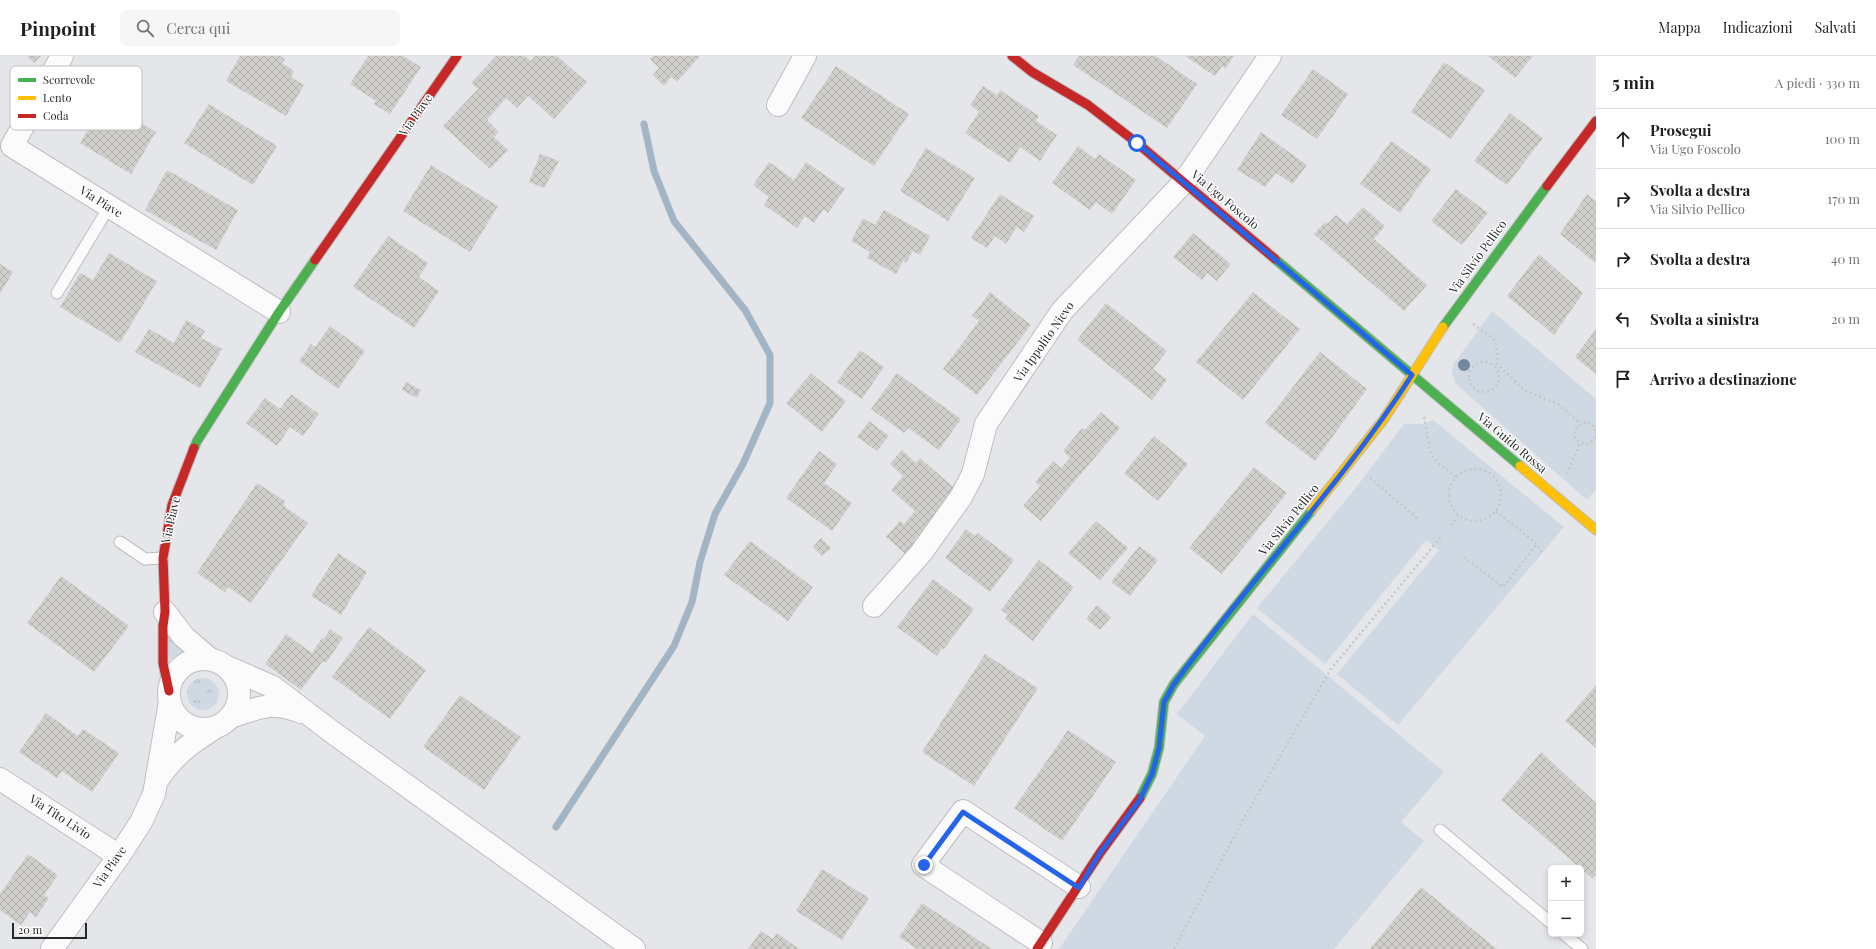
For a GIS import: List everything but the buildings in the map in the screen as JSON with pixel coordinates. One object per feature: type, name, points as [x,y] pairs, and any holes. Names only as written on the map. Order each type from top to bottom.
[{"type":"street","name":"Via Piave","points":[[56,66],[62,56]]},
{"type":"street","name":"Via Piave","points":[[52,949],[119,856],[141,822],[154,794],[158,780],[169,697],[163,664],[163,626],[165,612],[163,558],[172,505],[197,441],[278,312],[457,56]]},
{"type":"street","points":[[778,105],[805,56]]},
{"type":"street","name":"Via Ugo Foscolo","points":[[1012,56],[1032,72],[1088,105],[1184,182],[1412,375]]},
{"type":"street","name":"Via Ippolito Nievo","points":[[874,606],[921,553],[961,496],[973,474],[986,424],[1062,311],[1184,182],[1270,56]]},
{"type":"street","name":"Via Silvio Pellico","points":[[1039,946],[1079,888],[1100,853],[1139,801],[1152,774],[1159,748],[1164,702],[1174,684],[1384,419],[1454,310],[1596,121]]},
{"type":"street","name":"Via Piave","points":[[21,130],[12,146],[278,312]]},
{"type":"street","name":"Via Guido Rossa","points":[[1412,375],[1596,530]]},
{"type":"street","points":[[165,612],[184,637],[218,663],[236,681],[238,690],[236,709],[223,722]]},
{"type":"street","points":[[310,715],[287,706],[267,705],[206,729],[187,725],[173,711],[169,697],[171,682],[176,673],[183,666],[201,659],[218,663],[273,687],[310,715],[332,732],[634,949]]},
{"type":"street","name":"Via Piave","points":[[158,780],[171,761],[185,747],[223,722]]},
{"type":"street","name":"Via Tito Livio","points":[[0,778],[119,856]]},
{"type":"street","points":[[1039,946],[924,865],[963,812],[1079,888]]},
{"type":"lane","points":[[57,293],[110,207]]},
{"type":"lane","points":[[120,542],[145,559],[163,558]]},
{"type":"lane","points":[[1440,830],[1548,920]]},
{"type":"lane","points":[[1568,937],[1582,949]]},
{"type":"path","points":[[1454,310],[1497,342],[1499,353],[1497,364],[1524,390],[1558,404],[1580,423]]},
{"type":"path","points":[[1480,362],[1493,365],[1497,370],[1499,376],[1498,383],[1494,388],[1481,392],[1475,389],[1471,384],[1469,377],[1470,371],[1480,362]]},
{"type":"path","points":[[1497,370],[1501,369]]},
{"type":"path","points":[[1419,413],[1425,418],[1424,424],[1431,455],[1438,463],[1456,477]]},
{"type":"path","points":[[1596,431],[1592,424],[1586,422],[1580,423],[1576,428],[1574,435],[1580,443],[1584,444],[1595,440],[1596,434]]},
{"type":"path","points":[[1553,493],[1564,480],[1580,443]]},
{"type":"path","points":[[1477,469],[1492,475],[1497,481],[1501,496],[1496,511],[1482,520],[1470,520],[1458,516],[1451,505],[1449,493],[1451,484],[1456,477],[1462,472],[1477,469]]},
{"type":"path","points":[[1370,478],[1418,519]]},
{"type":"path","points":[[1496,511],[1537,544],[1542,553]]},
{"type":"path","points":[[1451,525],[1458,516]]},
{"type":"path","points":[[1174,949],[1244,818],[1331,669],[1441,537]]},
{"type":"path","points":[[1464,556],[1503,587],[1537,544]]},
{"type":"green space","points":[[1492,311],[1596,399],[1596,489],[1587,500],[1455,383],[1452,373],[1453,365]]},
{"type":"green space","points":[[1433,420],[1564,527],[1398,725],[1337,674],[1439,550],[1426,540],[1325,664],[1257,608],[1358,485],[1404,424],[1424,424]]},
{"type":"green space","points":[[1253,614],[1444,772],[1401,822],[1424,841],[1334,949],[1059,949],[1205,736],[1177,714]]},
{"type":"green space","points":[[167,627],[193,651],[180,654],[169,660]]},
{"type":"green space","points":[[200,678],[206,678],[216,685],[219,694],[218,700],[212,707],[206,710],[200,710],[190,703],[187,697],[187,691],[194,681]]},
{"type":"waterway","points":[[556,827],[674,646],[692,602],[700,562],[715,514],[743,464],[770,403],[770,355],[745,310],[674,221],[654,171],[644,124]]},
{"type":"traffic: fast","points":[[1443,327],[1547,186]]},
{"type":"traffic: fast","points":[[1275,259],[1520,466]]},
{"type":"traffic: fast","points":[[194,448],[279,312],[315,260]]},
{"type":"traffic: fast","points":[[1140,798],[1152,774],[1159,748],[1164,702],[1174,684],[1312,510]]},
{"type":"traffic: slow","points":[[1312,510],[1384,419],[1443,327]]},
{"type":"traffic: slow","points":[[1520,466],[1596,530]]},
{"type":"traffic: jam","points":[[315,260],[457,56]]},
{"type":"traffic: jam","points":[[1012,56],[1032,72],[1088,105],[1137,143],[1275,259]]},
{"type":"traffic: jam","points":[[1547,186],[1596,121]]},
{"type":"traffic: jam","points":[[169,691],[163,663],[163,626],[165,612],[163,558],[172,505],[194,448]]},
{"type":"traffic: jam","points":[[1037,949],[1100,853],[1140,798]]},
{"type":"route","points":[[924,865],[963,812],[1079,888],[1100,853],[1139,801],[1152,774],[1159,748],[1164,702],[1174,684],[1344,471],[1384,419],[1412,375],[1373,340],[1137,143]]}]
